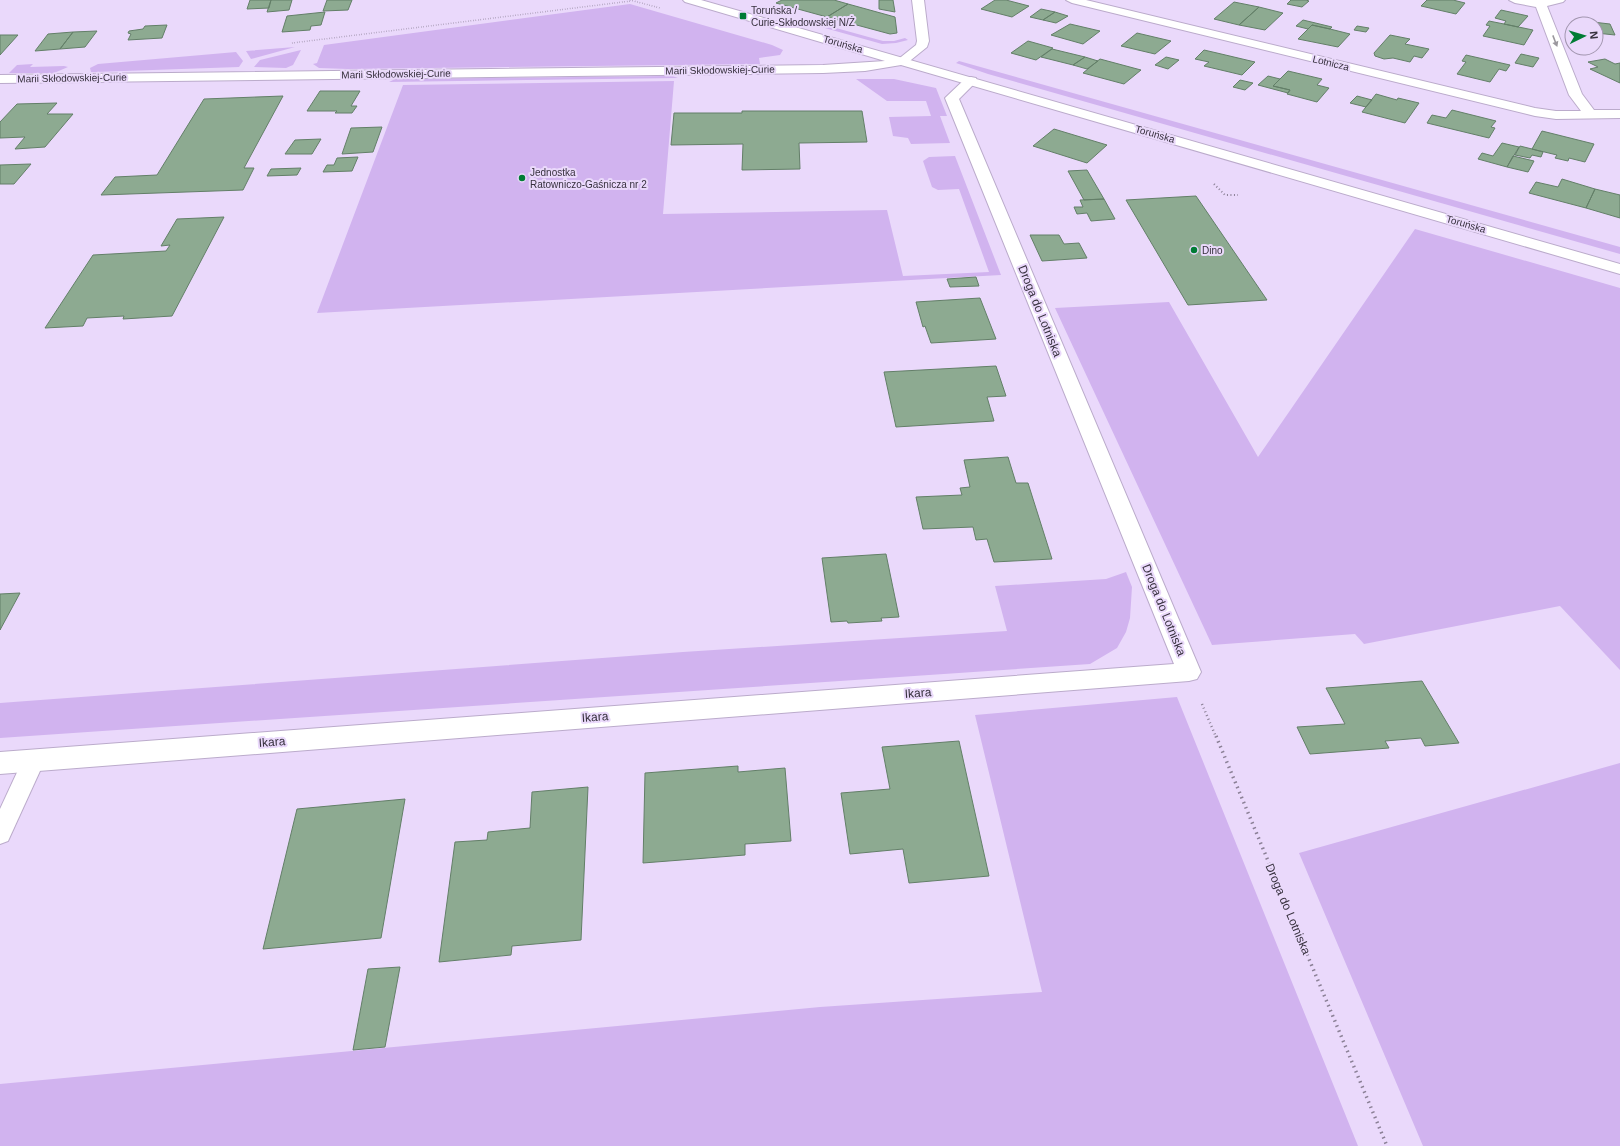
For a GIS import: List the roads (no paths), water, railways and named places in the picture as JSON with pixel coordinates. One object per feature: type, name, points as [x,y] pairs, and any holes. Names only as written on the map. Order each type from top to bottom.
[{"type":"street","name":"Toruńska","points":[[689,0],[817,47],[902,61],[1620,269]]},
{"type":"street","points":[[902,61],[921,47],[923,41],[918,0]]},
{"type":"street","name":"Lotnicza","points":[[1072,0],[1535,112],[1556,115],[1620,114]]},
{"type":"street","points":[[1515,0],[1541,4],[1560,0]]},
{"type":"street","points":[[1541,4],[1576,95],[1590,115]]},
{"type":"street","name":"Marii Skłodowskiej-Curie","points":[[792,69],[817,47]]},
{"type":"street","name":"Marii Skłodowskiej-Curie","points":[[0,79],[792,69],[865,67],[889,65],[902,61]]},
{"type":"street","name":"Droga do Lotniska","points":[[971,81],[952,98],[1189,672]]},
{"type":"street","name":"Ikara","points":[[0,763],[1189,672]]},
{"type":"lane","points":[[0,834],[34,760]]},
{"type":"place","name":"Toruńska / Curie-Skłodowskiej N/Ż","points":[[743,16]]},
{"type":"place","name":"Jednostka Ratowniczo-Gaśnicza nr 2","points":[[522,178]]},
{"type":"place","name":"Dino","points":[[1194,250]]}]
